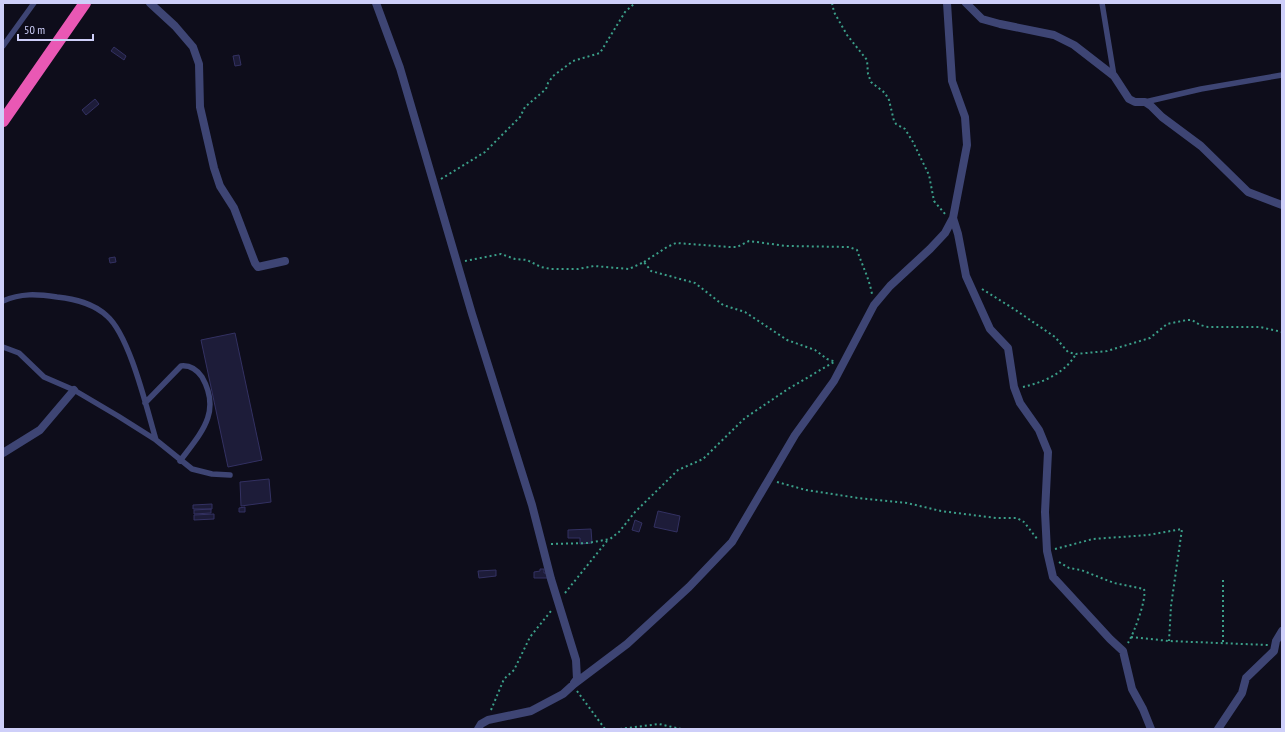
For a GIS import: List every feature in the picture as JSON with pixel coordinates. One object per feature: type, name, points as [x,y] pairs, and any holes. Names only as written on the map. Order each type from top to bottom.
[{"type":"highway","points":[[3,121],[85,3]]},
{"type":"street","points":[[150,3],[175,26],[193,47],[199,64],[200,107],[214,168],[220,186],[234,208],[255,263],[258,268],[262,268],[285,261]]},
{"type":"street","points":[[376,3],[400,68],[456,262],[576,660],[577,679],[573,684]]},
{"type":"street","points":[[480,726],[488,720],[531,711],[552,701],[627,644],[689,587],[732,542],[795,435],[834,381],[845,363],[874,305],[890,286],[938,241],[951,221],[965,158],[967,129],[962,104],[952,81],[948,3]]},
{"type":"street","points":[[966,3],[982,19],[1054,35],[1067,41],[1114,76],[1124,94],[1129,98],[1135,102],[1145,102],[1162,117],[1201,146],[1248,192],[1282,205]]},
{"type":"street","points":[[951,221],[958,234],[966,276],[990,329],[1008,348],[1014,387],[1020,402],[1039,430],[1048,452],[1046,512],[1048,551],[1053,577],[1123,651],[1132,689],[1143,709],[1151,729]]},
{"type":"street","points":[[3,453],[40,430],[74,390]]},
{"type":"street","points":[[1218,729],[1242,693],[1246,678],[1272,653],[1282,630]]},
{"type":"lane","points":[[3,46],[34,3]]},
{"type":"lane","points":[[1102,3],[1114,76]]},
{"type":"lane","points":[[1145,102],[1201,89],[1282,76]]},
{"type":"lane","points":[[3,301],[16,295],[34,294],[72,298],[92,305],[108,316],[120,332],[145,403],[156,440]]},
{"type":"lane","points":[[3,347],[19,353],[44,377],[74,390],[156,440],[180,461],[192,469],[212,474],[230,475]]},
{"type":"lane","points":[[145,403],[181,366],[192,367],[200,374],[208,389],[211,400],[209,416],[205,427],[180,461]]},
{"type":"path","points":[[434,185],[452,171],[485,152],[520,117],[525,107],[546,89],[548,82],[553,76],[573,61],[600,53],[625,12],[635,3]]},
{"type":"path","points":[[832,3],[834,12],[847,35],[866,60],[871,82],[885,94],[889,100],[894,121],[896,124],[905,129],[914,142],[929,175],[934,201],[951,221]]},
{"type":"path","points":[[456,262],[501,254],[515,260],[527,260],[541,267],[551,269],[578,269],[594,266],[629,269],[676,243],[730,247],[737,247],[749,242],[786,246],[849,247],[857,250],[862,267],[866,270],[874,305]]},
{"type":"path","points":[[644,262],[652,271],[695,283],[723,305],[745,312],[787,340],[814,350],[834,362],[845,363]]},
{"type":"path","points":[[970,283],[1014,309],[1055,337],[1068,352],[1076,354],[1107,351],[1150,338],[1167,324],[1187,320],[1192,320],[1200,325],[1208,327],[1260,327],[1282,332]]},
{"type":"path","points":[[1014,387],[1022,388],[1036,384],[1056,374],[1070,364],[1076,354]]},
{"type":"path","points":[[480,726],[487,718],[504,679],[514,670],[530,637],[607,540],[619,532],[634,512],[678,470],[704,459],[746,418],[788,388],[834,362]]},
{"type":"path","points":[[768,480],[806,490],[858,498],[907,503],[941,511],[978,516],[1017,518],[1024,522],[1048,551],[1063,566],[1081,570],[1114,583],[1144,589],[1145,593],[1132,637],[1123,651]]},
{"type":"path","points":[[1048,551],[1098,538],[1148,535],[1182,529],[1168,641]]},
{"type":"path","points":[[542,544],[588,543],[607,540]]},
{"type":"path","points":[[1223,580],[1223,644]]},
{"type":"path","points":[[1132,637],[1168,641],[1275,645]]},
{"type":"path","points":[[573,684],[605,729]]},
{"type":"path","points":[[620,729],[659,724],[682,729]]},
{"type":"building","points":[[114,47],[126,56],[124,60],[111,51]]},
{"type":"building","points":[[239,55],[241,65],[235,66],[233,56]]},
{"type":"building","points":[[95,99],[99,104],[86,115],[82,110]]},
{"type":"building","points":[[115,257],[116,262],[110,263],[109,258]]},
{"type":"building","points":[[235,333],[262,460],[228,467],[201,340]]},
{"type":"building","points":[[269,479],[271,502],[241,506],[240,482]]},
{"type":"building","points":[[212,504],[212,509],[193,509],[193,505]]},
{"type":"building","points":[[245,507],[245,512],[239,512],[239,508]]},
{"type":"building","points":[[211,509],[211,513],[194,514],[194,510]]},
{"type":"building","points":[[658,511],[680,516],[677,532],[654,527]]},
{"type":"building","points":[[214,514],[214,519],[194,520],[194,515]]},
{"type":"building","points":[[635,520],[642,523],[639,532],[632,530]]},
{"type":"building","points":[[591,529],[592,543],[580,544],[580,538],[568,538],[568,530]]},
{"type":"building","points":[[540,569],[544,569],[544,573],[547,573],[548,578],[534,578],[534,572],[540,571]]},
{"type":"building","points":[[496,570],[496,576],[479,578],[478,571]]}]
